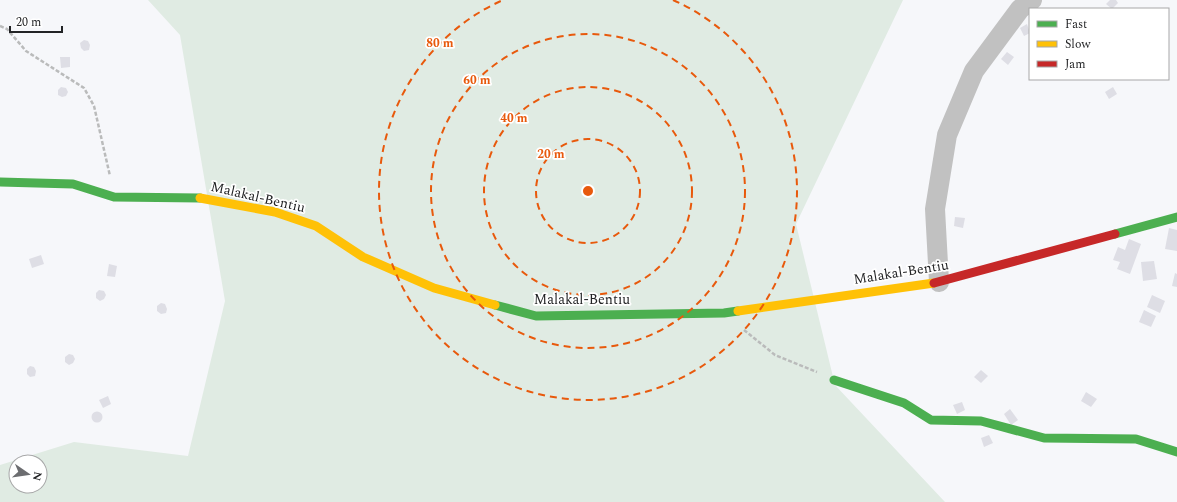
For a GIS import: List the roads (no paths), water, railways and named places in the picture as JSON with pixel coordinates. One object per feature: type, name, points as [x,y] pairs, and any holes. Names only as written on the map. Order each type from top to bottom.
[{"type":"main road","name":"Malakal-Bentiu","points":[[0,182],[74,184],[114,196],[202,198],[275,212],[316,226],[362,257],[434,288],[536,316],[724,313],[939,282],[1015,263],[1177,217]]},
{"type":"main road","points":[[834,380],[904,403],[931,420],[981,421],[1044,438],[1136,439],[1177,452]]},
{"type":"street","points":[[939,282],[935,209],[947,136],[974,71],[1020,8],[1032,0]]}]
